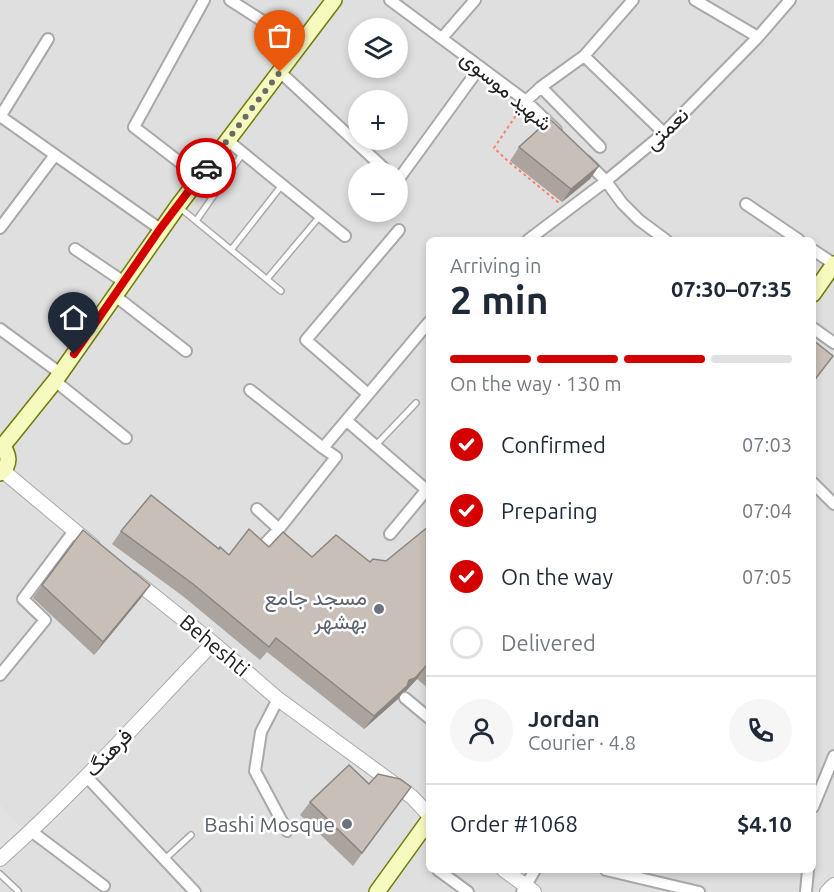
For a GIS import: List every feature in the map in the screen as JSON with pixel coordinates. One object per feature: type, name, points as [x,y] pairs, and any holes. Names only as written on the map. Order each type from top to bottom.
[{"type":"main road","points":[[2,472],[6,468],[8,459],[1,446],[57,377],[160,229],[334,0]]},
{"type":"main road","points":[[816,290],[834,264]]},
{"type":"main road","points":[[377,892],[426,824]]},
{"type":"street","points":[[199,177],[134,127],[204,0]]},
{"type":"street","points":[[230,0],[300,45]]},
{"type":"street","name":"شهید موسوی","points":[[390,0],[526,100],[566,141]]},
{"type":"street","points":[[442,38],[475,0]]},
{"type":"street","points":[[526,100],[584,56],[633,0]]},
{"type":"street","points":[[695,0],[758,37]]},
{"type":"street","name":"نعمتی","points":[[532,237],[664,133],[758,37],[790,0]]},
{"type":"street","points":[[48,39],[0,116],[160,229]]},
{"type":"street","points":[[584,56],[664,133]]},
{"type":"street","points":[[408,166],[480,67]]},
{"type":"street","points":[[280,72],[377,162]]},
{"type":"street","points":[[541,87],[600,147]]},
{"type":"street","points":[[227,140],[345,236]]},
{"type":"street","points":[[0,228],[55,155]]},
{"type":"street","points":[[582,157],[606,181],[622,203],[639,220],[662,237]]},
{"type":"street","points":[[746,204],[795,237]]},
{"type":"street","points":[[368,394],[306,340],[399,230]]},
{"type":"street","points":[[75,249],[123,282]]},
{"type":"street","points":[[816,252],[834,264]]},
{"type":"street","points":[[114,295],[186,351]]},
{"type":"street","points":[[323,448],[426,326]]},
{"type":"street","points":[[0,328],[126,438]]},
{"type":"street","points":[[816,330],[834,343]]},
{"type":"street","points":[[250,390],[336,457],[279,529],[260,549]]},
{"type":"street","points":[[347,421],[426,488]]},
{"type":"street","points":[[2,472],[102,554]]},
{"type":"street","points":[[816,486],[834,504]]},
{"type":"street","points":[[390,534],[426,492]]},
{"type":"street","points":[[257,509],[279,529]]},
{"type":"street","points":[[0,675],[45,620],[23,599],[74,531]]},
{"type":"street","name":"Beheshti","points":[[120,568],[278,699],[412,797],[426,812]]},
{"type":"street","name":"فرهنگ","points":[[1,857],[31,831],[86,776],[213,643]]},
{"type":"street","points":[[405,698],[426,716]]},
{"type":"street","points":[[278,699],[261,732],[255,771],[287,831]]},
{"type":"street","points":[[816,800],[834,756]]},
{"type":"street","points":[[86,776],[195,892]]},
{"type":"street","points":[[31,831],[104,886]]},
{"type":"street","points":[[442,873],[468,892]]},
{"type":"street","points":[[507,873],[527,890],[534,873]]},
{"type":"street","points":[[632,873],[649,875],[699,892]]},
{"type":"street","points":[[806,892],[808,873]]},
{"type":"street","points":[[827,892],[834,885]]},
{"type":"lane","points":[[196,221],[243,153]]},
{"type":"lane","points":[[231,250],[282,185]]},
{"type":"lane","points":[[178,206],[281,291]]},
{"type":"lane","points":[[267,279],[320,216]]},
{"type":"lane","points":[[375,446],[416,403]]},
{"type":"lane","points":[[165,859],[191,836]]},
{"type":"lane","points":[[0,873],[18,891]]},
{"type":"path","points":[[526,100],[494,148],[508,162],[570,209]]},
{"type":"shaded area","points":[[0,0],[834,0],[834,892],[0,892]]},
{"type":"shaded area","points":[[0,804],[22,828],[0,849]]},
{"type":"building","points":[[550,119],[599,166],[571,189],[519,147]]},
{"type":"building","points":[[816,342],[833,356],[816,378]]},
{"type":"building","points":[[151,495],[229,555],[249,529],[269,547],[283,532],[312,557],[336,535],[370,562],[373,559],[386,561],[426,528],[426,666],[374,716],[276,638],[269,647],[193,584],[121,531]]},
{"type":"building","points":[[83,530],[150,585],[103,642],[42,585]]},
{"type":"building","name":"Bashi Mosque","points":[[349,765],[369,784],[378,774],[400,779],[411,787],[362,853],[310,802]]},
{"type":"way so far","points":[[206,168],[280,72]]},
{"type":"place","name":"مسجد جامع بهشهر","points":[[379,609]]},
{"type":"place","name":"Bashi Mosque","points":[[347,824]]},
{"type":"route","points":[[74,354],[160,229],[206,168]]}]
